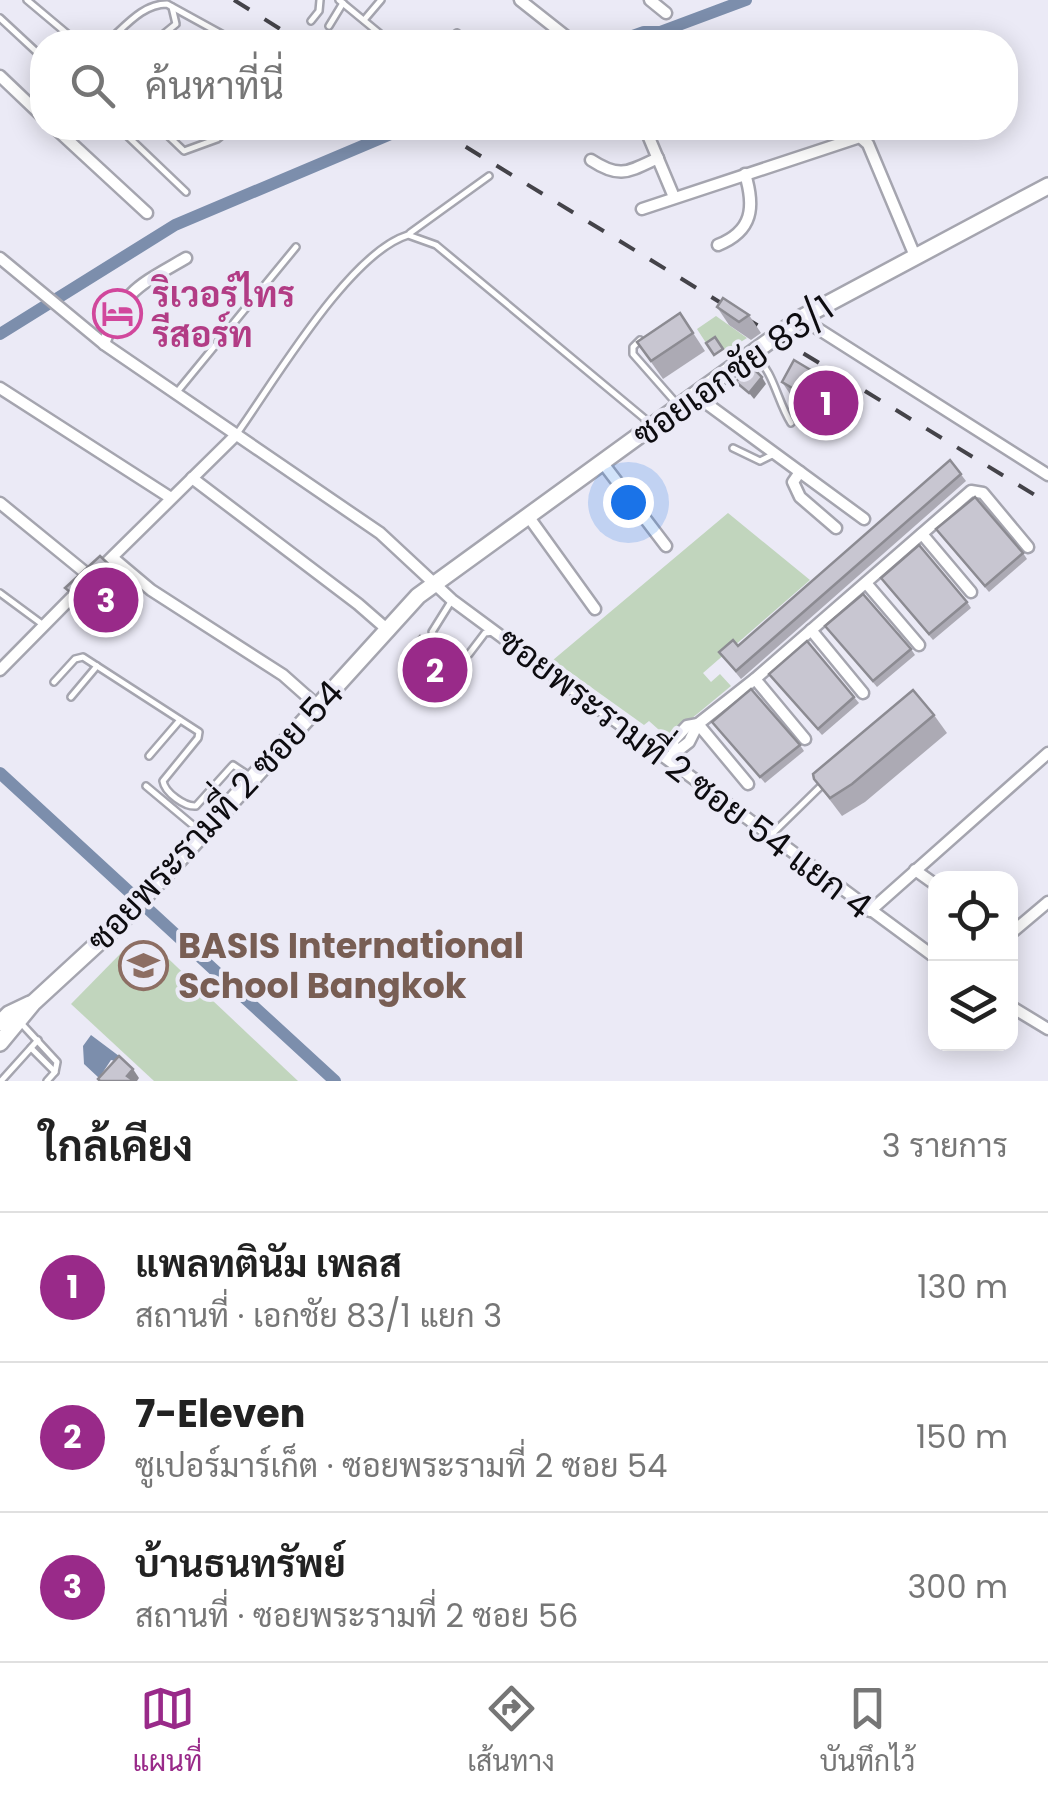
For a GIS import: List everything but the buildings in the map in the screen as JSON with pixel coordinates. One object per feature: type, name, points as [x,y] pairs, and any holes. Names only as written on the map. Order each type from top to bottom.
[{"type":"street","points":[[520,0],[557,30]]},
{"type":"street","points":[[650,0],[666,14]]},
{"type":"street","points":[[0,76],[30,105]]},
{"type":"street","points":[[68,140],[147,213]]},
{"type":"street","points":[[650,140],[674,197]]},
{"type":"street","points":[[642,210],[745,174],[825,140]]},
{"type":"street","points":[[864,140],[915,256]]},
{"type":"street","points":[[591,160],[610,172],[620,173],[658,158]]},
{"type":"street","points":[[718,244],[738,235],[750,212],[745,174]]},
{"type":"street","name":"ซอยเอกชัย 83/1","points":[[436,586],[801,318],[1048,186]]},
{"type":"street","name":"ซอยพระรามที่ 2 ซอย 54 แยก 4","points":[[0,258],[104,344],[380,533],[452,600],[671,756],[770,836],[928,952]]},
{"type":"street","points":[[104,344],[123,300],[136,287],[186,258]]},
{"type":"street","points":[[801,318],[1048,475]]},
{"type":"street","points":[[0,388],[171,498]]},
{"type":"street","points":[[694,395],[864,519]]},
{"type":"street","points":[[1,666],[236,435]]},
{"type":"street","points":[[602,462],[666,546]]},
{"type":"street","points":[[800,472],[793,482],[795,491],[836,528]]},
{"type":"street","points":[[192,478],[389,631]]},
{"type":"street","points":[[671,756],[684,748],[698,724],[968,493],[984,492],[1028,547]]},
{"type":"street","points":[[0,502],[92,578]]},
{"type":"street","points":[[528,516],[595,609]]},
{"type":"street","points":[[922,534],[971,592]]},
{"type":"street","points":[[112,558],[152,590],[284,674],[319,707]]},
{"type":"street","points":[[866,583],[919,645]]},
{"type":"street","name":"ซอยพระรามที่ 2 ซอย 54","points":[[0,1043],[33,1002],[120,923],[418,596],[436,586]]},
{"type":"street","points":[[811,630],[864,692]]},
{"type":"street","points":[[755,679],[805,739]]},
{"type":"street","points":[[698,724],[748,784]]},
{"type":"street","points":[[870,911],[1048,753]]},
{"type":"street","points":[[916,870],[928,879]]},
{"type":"street","points":[[1018,927],[1048,902]]},
{"type":"street","name":"ซอยพระรามที่ 2 ซอย 54","points":[[0,1024],[9,1014],[33,1002]]},
{"type":"street","points":[[1018,1011],[1048,1029]]},
{"type":"lane","points":[[27,0],[63,30]]},
{"type":"lane","points":[[311,21],[320,11],[320,0]]},
{"type":"lane","points":[[364,20],[382,0]]},
{"type":"lane","points":[[329,26],[341,1],[376,30]]},
{"type":"lane","points":[[121,30],[155,4],[172,7],[214,30]]},
{"type":"lane","points":[[169,30],[176,24],[172,7]]},
{"type":"lane","points":[[0,18],[30,46]]},
{"type":"lane","points":[[132,140],[186,192]]},
{"type":"lane","points":[[173,140],[184,151],[214,140]]},
{"type":"lane","points":[[236,435],[346,280],[384,244],[408,234],[489,176]]},
{"type":"lane","points":[[408,234],[436,246],[653,426]]},
{"type":"lane","points":[[175,394],[296,248]]},
{"type":"lane","points":[[652,333],[634,347],[633,354],[680,406]]},
{"type":"lane","points":[[753,354],[767,366],[778,403],[791,423]]},
{"type":"lane","points":[[734,448],[760,461],[774,454]]},
{"type":"lane","points":[[0,593],[44,626]]},
{"type":"lane","points":[[452,600],[432,632],[460,658],[469,654],[486,634],[494,632]]},
{"type":"lane","points":[[54,682],[77,658],[83,658],[200,735],[164,781],[166,789],[193,807],[233,765],[254,779]]},
{"type":"lane","points":[[71,697],[97,666]]},
{"type":"lane","points":[[149,756],[180,720]]},
{"type":"lane","points":[[770,836],[828,780]]},
{"type":"lane","points":[[146,786],[202,834]]},
{"type":"lane","points":[[19,1022],[57,1062],[48,1081]]},
{"type":"lane","points":[[1,1081],[38,1040]]},
{"type":"lane","points":[[31,1048],[55,1072]]},
{"type":"green space","points":[[716,316],[747,338],[725,352],[717,340],[708,346],[697,329]]},
{"type":"green space","points":[[728,513],[810,580],[703,673],[711,682],[720,674],[731,686],[668,738],[649,721],[644,725],[553,660]]},
{"type":"green space","points":[[143,945],[158,949],[298,1081],[154,1081],[71,1004],[123,951]]},
{"type":"water","points":[[91,1035],[124,1063],[111,1060],[99,1078],[84,1064],[83,1046]]},
{"type":"waterway","points":[[665,30],[746,0]]},
{"type":"waterway","points":[[0,334],[175,225],[377,140]]},
{"type":"waterway","points":[[0,773],[335,1081]]},
{"type":"railway","points":[[234,0],[282,30]]},
{"type":"railway","points":[[455,140],[1048,503]]},
{"type":"place","name":"ริเวอร์ไทร รีสอร์ท","points":[[117,314]]},
{"type":"place","name":"แพลทตินัม เพลส","points":[[826,403]]},
{"type":"place","name":"บ้านธนทรัพย์","points":[[106,600]]},
{"type":"place","name":"7-Eleven","points":[[435,670]]},
{"type":"place","name":"BASIS International School Bangkok","points":[[143,965]]}]
